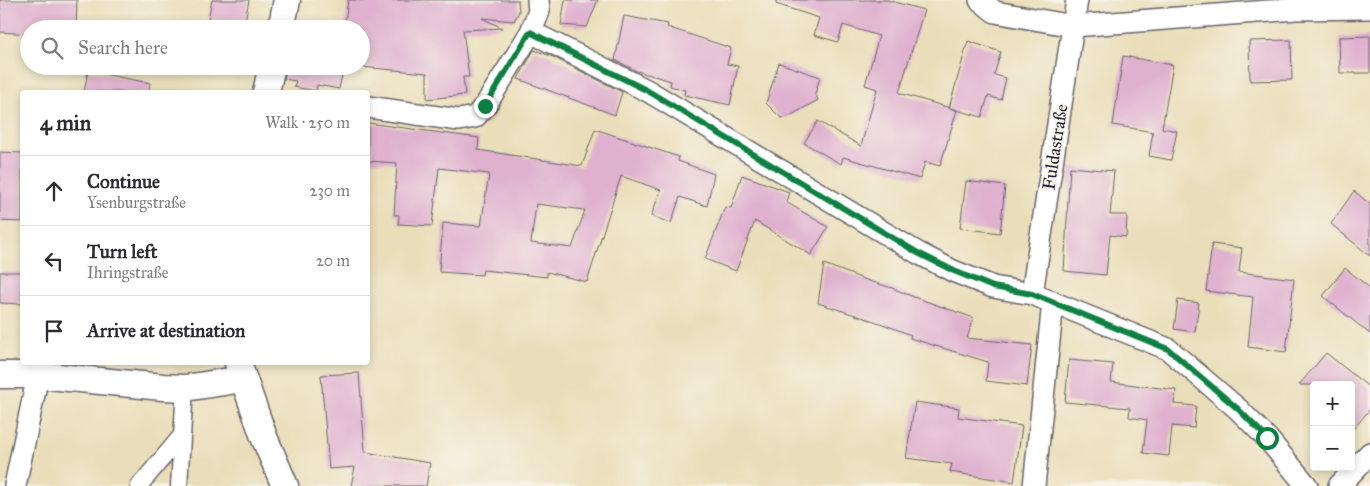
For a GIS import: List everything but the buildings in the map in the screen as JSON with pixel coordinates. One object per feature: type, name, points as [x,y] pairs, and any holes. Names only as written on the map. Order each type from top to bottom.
[{"type":"street","points":[[283,20],[287,0]]},
{"type":"street","points":[[370,107],[459,120],[475,117],[485,106],[530,32],[538,11],[538,0]]},
{"type":"street","points":[[980,0],[995,12],[1073,26],[1296,10],[1370,8]]},
{"type":"street","name":"Fuldastraße","points":[[1032,294],[1077,0]]},
{"type":"street","points":[[530,32],[648,91],[918,253],[954,271],[993,287],[1032,294],[1168,349],[1238,409],[1267,438],[1307,486]]},
{"type":"street","points":[[266,90],[270,75]]},
{"type":"street","points":[[1034,486],[1053,302]]},
{"type":"street","points":[[0,375],[38,375],[163,388],[185,388],[240,371],[264,437],[285,486]]},
{"type":"street","points":[[15,486],[38,375]]},
{"type":"street","points":[[179,486],[185,388]]},
{"type":"street","points":[[140,486],[182,435]]},
{"type":"street","points":[[1339,486],[1370,453]]},
{"type":"route","points":[[485,106],[530,32],[554,42],[648,91],[918,253],[954,271],[993,287],[1032,294],[1168,349],[1238,409],[1267,438]]}]
